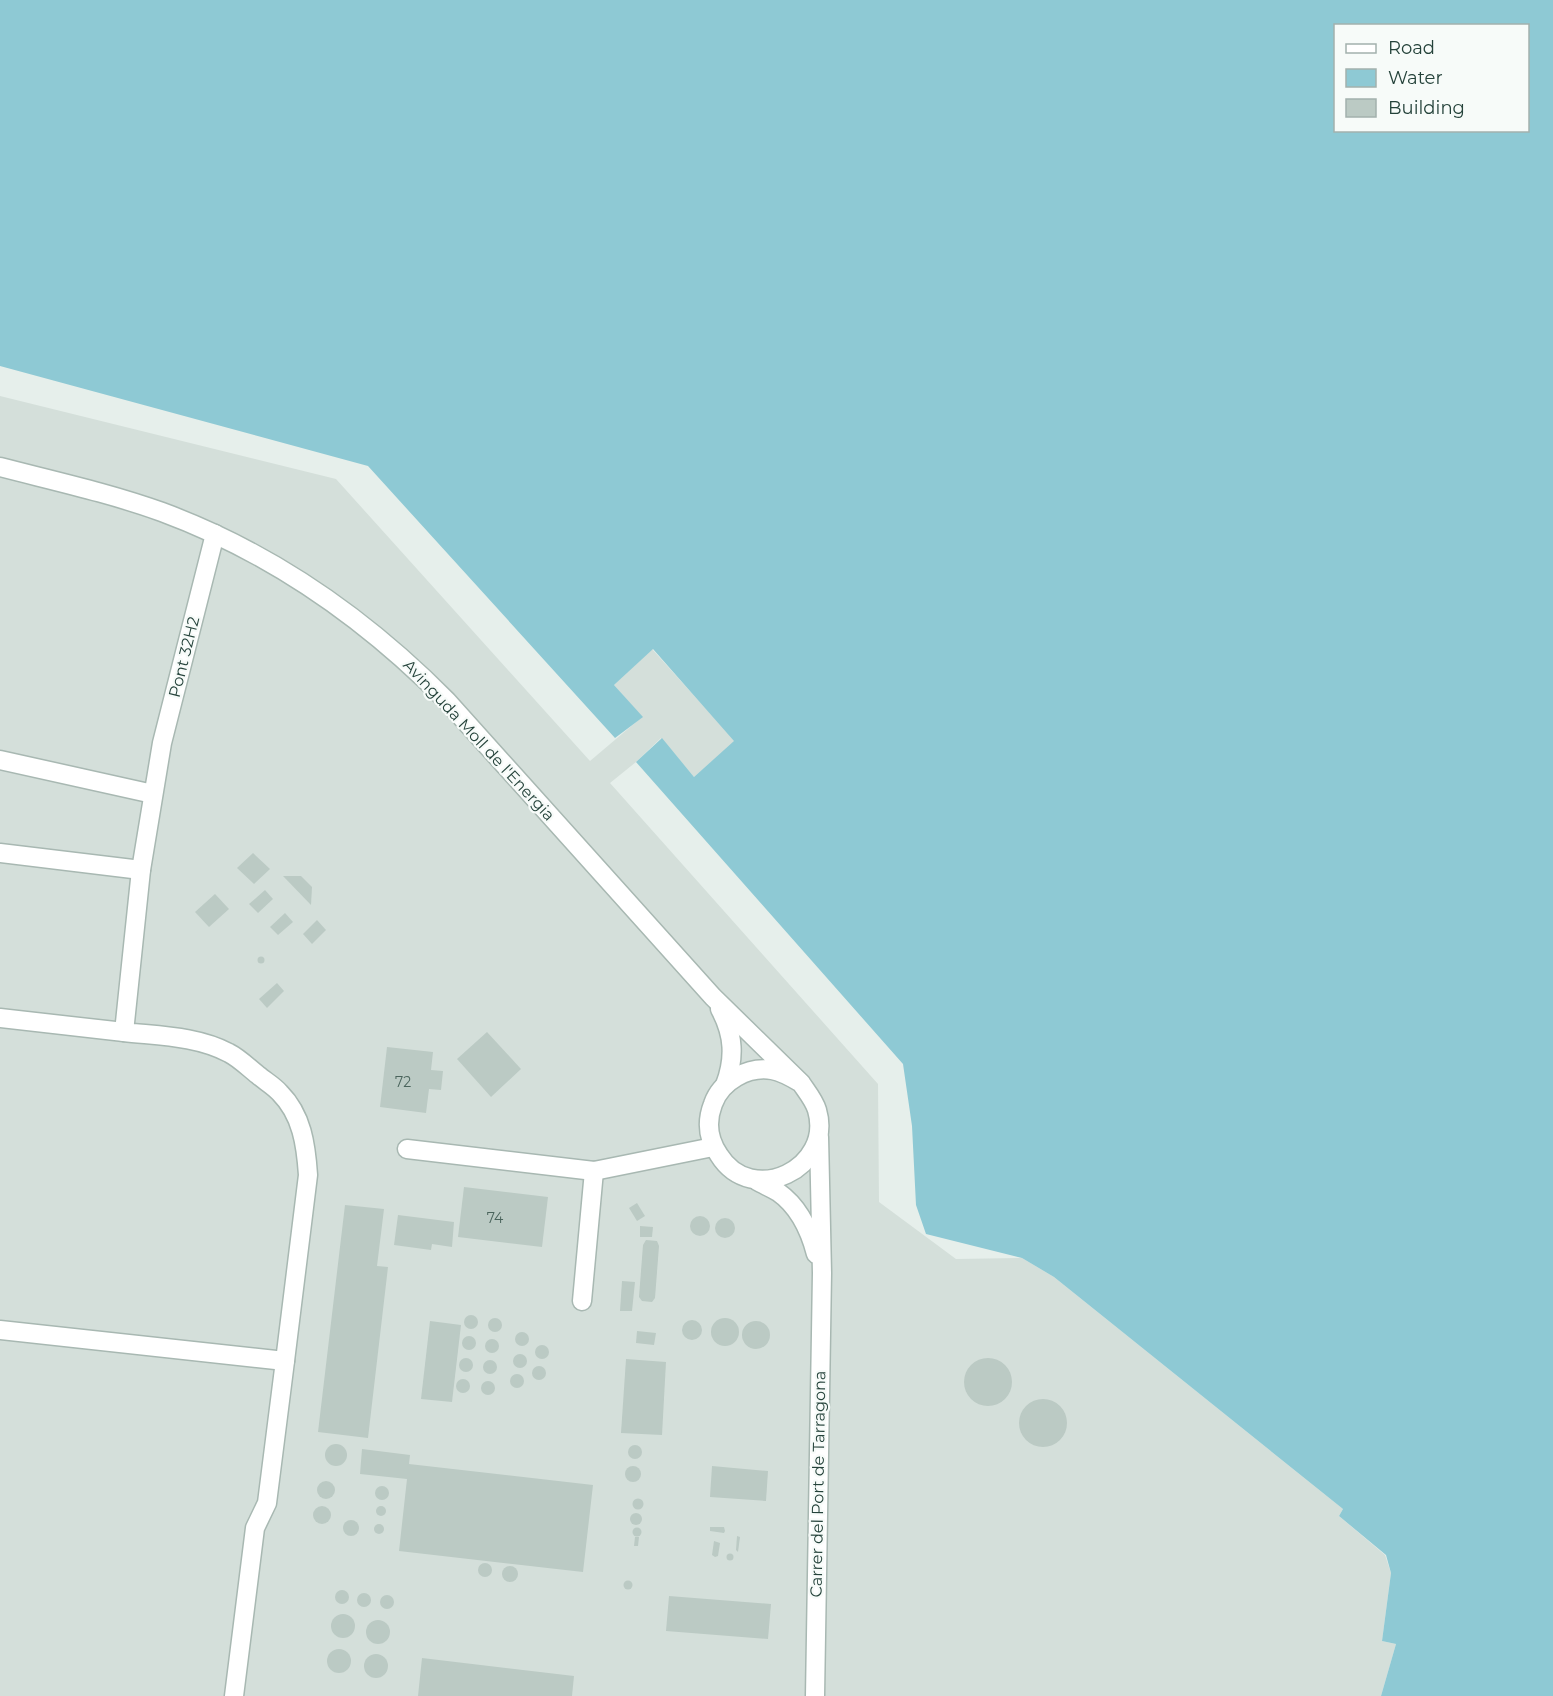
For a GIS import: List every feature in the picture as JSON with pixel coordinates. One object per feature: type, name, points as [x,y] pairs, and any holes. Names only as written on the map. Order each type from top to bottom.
[{"type":"street","name":"Avinguda Moll de l'Energia","points":[[0,467],[131,501],[215,534],[261,557],[304,583],[384,642],[423,676],[447,701],[713,997],[801,1083],[811,1096],[818,1112],[819,1128]]},
{"type":"street","name":"Pont 32H2","points":[[124,1032],[141,870],[153,794],[167,722],[215,534]]},
{"type":"street","points":[[0,760],[153,794]]},
{"type":"street","points":[[0,853],[141,870]]},
{"type":"street","name":"Avinguda Moll de l'Energia","points":[[713,997],[726,1020],[733,1053],[731,1069],[709,1114],[709,1131],[713,1147]]},
{"type":"street","points":[[0,1018],[186,1039],[211,1045],[230,1053],[280,1093],[294,1111],[302,1133],[308,1175],[267,1503],[255,1528],[234,1696]]},
{"type":"street","points":[[724,1085],[738,1075],[754,1070],[770,1070],[786,1074],[801,1083]]},
{"type":"street","points":[[407,1149],[594,1171],[713,1147],[723,1162],[737,1173],[754,1180],[773,1179],[790,1173],[805,1162],[814,1146],[819,1128]]},
{"type":"street","name":"Carrer del Port de Tarragona","points":[[814,1696],[822,1273],[819,1128]]},
{"type":"street","points":[[582,1301],[594,1171]]},
{"type":"street","name":"Carrer del Port de Tarragona","points":[[754,1180],[779,1193],[793,1206],[812,1239],[822,1273]]},
{"type":"street","points":[[0,1330],[285,1361]]},
{"type":"shaded area","points":[[0,396],[336,479],[590,761],[642,717],[614,685],[652,649],[735,741],[694,777],[661,738],[610,783],[878,1084],[879,1202],[956,1259],[1022,1258],[1054,1277],[1343,1509],[1339,1516],[1385,1555],[1391,1573],[1382,1641],[1396,1644],[1381,1696],[0,1696]]},
{"type":"water","points":[[0,0],[1553,0],[1553,1696],[1381,1696],[1396,1644],[1382,1641],[1391,1573],[1386,1555],[1339,1516],[1343,1509],[1054,1277],[1022,1258],[926,1234],[916,1205],[912,1126],[903,1064],[636,762],[662,738],[694,777],[734,741],[653,649],[614,685],[643,717],[615,738],[368,466],[0,366]]},
{"type":"building","points":[[253,853],[270,869],[254,884],[237,868]]},
{"type":"building","points":[[283,876],[301,876],[312,887],[311,905]]},
{"type":"building","points":[[265,890],[273,899],[258,913],[249,904]]},
{"type":"building","points":[[215,894],[229,909],[209,927],[195,912]]},
{"type":"building","points":[[285,913],[293,922],[278,935],[270,927]]},
{"type":"building","points":[[317,920],[326,930],[312,944],[303,934]]},
{"type":"building","points":[[261,957],[264,960],[261,963],[258,960]]},
{"type":"building","points":[[277,983],[284,991],[267,1008],[259,999]]},
{"type":"building","points":[[487,1032],[521,1069],[491,1097],[457,1059]]},
{"type":"building","points":[[387,1047],[433,1052],[431,1070],[443,1071],[441,1090],[429,1089],[426,1113],[380,1107]]},
{"type":"building","points":[[464,1187],[548,1197],[542,1247],[458,1237]]},
{"type":"building","points":[[637,1203],[645,1216],[637,1221],[629,1208]]},
{"type":"building","points":[[345,1205],[384,1209],[377,1266],[388,1267],[368,1438],[318,1432]]},
{"type":"building","points":[[398,1215],[454,1222],[452,1247],[432,1244],[431,1250],[394,1245]]},
{"type":"building","points":[[700,1216],[707,1219],[710,1226],[707,1233],[700,1236],[693,1233],[690,1226],[693,1219]]},
{"type":"building","points":[[725,1218],[732,1221],[735,1228],[732,1235],[725,1238],[718,1235],[715,1228],[718,1221]]},
{"type":"building","points":[[640,1226],[653,1227],[652,1237],[640,1237]]},
{"type":"building","points":[[646,1240],[657,1241],[659,1246],[655,1298],[652,1302],[642,1301],[639,1297],[643,1245]]},
{"type":"building","points":[[622,1281],[635,1282],[632,1311],[620,1311]]},
{"type":"building","points":[[468,1315],[474,1315],[478,1322],[474,1329],[468,1329],[464,1325],[464,1319]]},
{"type":"building","points":[[492,1318],[498,1318],[502,1325],[498,1332],[492,1332],[488,1328],[488,1322]]},
{"type":"building","points":[[725,1318],[735,1322],[739,1332],[735,1342],[725,1346],[715,1342],[711,1332],[715,1322]]},
{"type":"building","points":[[692,1320],[699,1323],[702,1330],[699,1337],[692,1340],[685,1337],[682,1330],[685,1323]]},
{"type":"building","points":[[430,1321],[461,1325],[452,1402],[421,1399]]},
{"type":"building","points":[[756,1321],[766,1325],[770,1335],[766,1345],[756,1349],[746,1345],[742,1335],[746,1325]]},
{"type":"building","points":[[637,1331],[656,1333],[654,1345],[636,1343]]},
{"type":"building","points":[[519,1332],[525,1332],[529,1339],[525,1346],[519,1346],[515,1342],[515,1336]]},
{"type":"building","points":[[466,1336],[472,1336],[476,1343],[472,1350],[466,1350],[462,1346],[462,1340]]},
{"type":"building","points":[[489,1339],[495,1339],[499,1346],[495,1353],[489,1353],[485,1349],[485,1343]]},
{"type":"building","points":[[539,1345],[545,1345],[549,1352],[545,1359],[539,1359],[535,1355],[535,1349]]},
{"type":"building","points":[[517,1354],[523,1354],[527,1361],[523,1368],[517,1368],[513,1364],[513,1358]]},
{"type":"building","points":[[463,1358],[469,1358],[473,1365],[469,1372],[463,1372],[459,1368],[459,1362]]},
{"type":"building","points":[[983,1358],[993,1358],[1008,1368],[1012,1382],[1011,1391],[1002,1402],[993,1406],[983,1406],[968,1396],[964,1387],[964,1377],[974,1362]]},
{"type":"building","points":[[626,1359],[666,1362],[662,1435],[621,1433]]},
{"type":"building","points":[[487,1360],[493,1360],[497,1367],[493,1374],[487,1374],[483,1370],[483,1364]]},
{"type":"building","points":[[536,1366],[542,1366],[546,1373],[542,1380],[536,1380],[532,1376],[532,1370]]},
{"type":"building","points":[[514,1374],[520,1374],[524,1381],[520,1388],[514,1388],[510,1384],[510,1378]]},
{"type":"building","points":[[460,1379],[466,1379],[470,1386],[466,1393],[460,1393],[456,1389],[456,1383]]},
{"type":"building","points":[[485,1381],[491,1381],[495,1388],[491,1395],[485,1395],[481,1391],[481,1385]]},
{"type":"building","points":[[1038,1399],[1048,1399],[1063,1409],[1067,1423],[1066,1432],[1057,1443],[1048,1447],[1038,1447],[1023,1437],[1019,1428],[1019,1418],[1029,1403]]},
{"type":"building","points":[[336,1444],[344,1447],[347,1455],[344,1463],[336,1466],[328,1463],[325,1455],[328,1447]]},
{"type":"building","points":[[632,1445],[638,1445],[642,1452],[638,1459],[632,1459],[628,1455],[628,1449]]},
{"type":"building","points":[[362,1449],[410,1455],[409,1464],[593,1485],[583,1572],[399,1551],[407,1479],[360,1474]]},
{"type":"building","points":[[633,1466],[639,1468],[641,1474],[639,1480],[633,1482],[627,1480],[625,1474],[627,1468]]},
{"type":"building","points":[[712,1466],[768,1471],[766,1501],[710,1497]]},
{"type":"building","points":[[326,1481],[332,1484],[335,1490],[332,1496],[326,1499],[320,1496],[317,1490],[320,1484]]},
{"type":"building","points":[[382,1486],[387,1488],[389,1493],[387,1498],[382,1500],[377,1498],[375,1493],[377,1488]]},
{"type":"building","points":[[638,1498],[644,1504],[638,1510],[632,1504]]},
{"type":"building","points":[[322,1506],[328,1509],[331,1515],[328,1521],[322,1524],[316,1521],[313,1515],[316,1509]]},
{"type":"building","points":[[381,1506],[385,1507],[385,1515],[381,1516],[377,1515],[376,1511],[377,1507]]},
{"type":"building","points":[[638,1513],[642,1519],[638,1525],[634,1525],[630,1517]]},
{"type":"building","points":[[351,1520],[357,1522],[359,1528],[357,1534],[351,1536],[345,1534],[343,1528],[345,1522]]},
{"type":"building","points":[[379,1524],[383,1525],[383,1533],[379,1534],[375,1533],[374,1529],[375,1525]]},
{"type":"building","points":[[710,1527],[724,1527],[725,1531],[724,1533],[710,1531]]},
{"type":"building","points":[[637,1528],[641,1532],[637,1536],[633,1532]]},
{"type":"building","points":[[737,1536],[740,1537],[738,1552],[736,1550]]},
{"type":"building","points":[[635,1537],[639,1537],[638,1546],[634,1546]]},
{"type":"building","points":[[714,1541],[720,1543],[718,1556],[715,1557],[712,1555]]},
{"type":"building","points":[[730,1553],[734,1557],[730,1561],[726,1557]]},
{"type":"building","points":[[482,1563],[488,1563],[492,1570],[488,1577],[482,1577],[478,1573],[478,1567]]},
{"type":"building","points":[[510,1566],[518,1574],[510,1582],[502,1574]]},
{"type":"building","points":[[628,1580],[633,1585],[628,1590],[623,1585]]},
{"type":"building","points":[[339,1590],[345,1590],[349,1597],[345,1604],[339,1604],[335,1600],[335,1594]]},
{"type":"building","points":[[361,1593],[367,1593],[371,1600],[367,1607],[361,1607],[357,1603],[357,1597]]},
{"type":"building","points":[[384,1595],[390,1595],[394,1602],[390,1609],[384,1609],[380,1605],[380,1599]]},
{"type":"building","points":[[669,1596],[771,1604],[768,1639],[666,1631]]},
{"type":"building","points":[[343,1614],[352,1617],[355,1626],[352,1635],[343,1638],[334,1635],[331,1626],[334,1617]]},
{"type":"building","points":[[378,1620],[387,1623],[390,1632],[387,1641],[378,1644],[369,1641],[366,1632],[369,1623]]},
{"type":"building","points":[[339,1649],[348,1652],[351,1661],[348,1670],[339,1673],[330,1670],[327,1661],[330,1652]]},
{"type":"building","points":[[376,1654],[385,1657],[388,1666],[385,1675],[376,1678],[367,1675],[364,1666],[367,1657]]},
{"type":"building","points":[[422,1658],[574,1676],[572,1696],[418,1696]]}]
